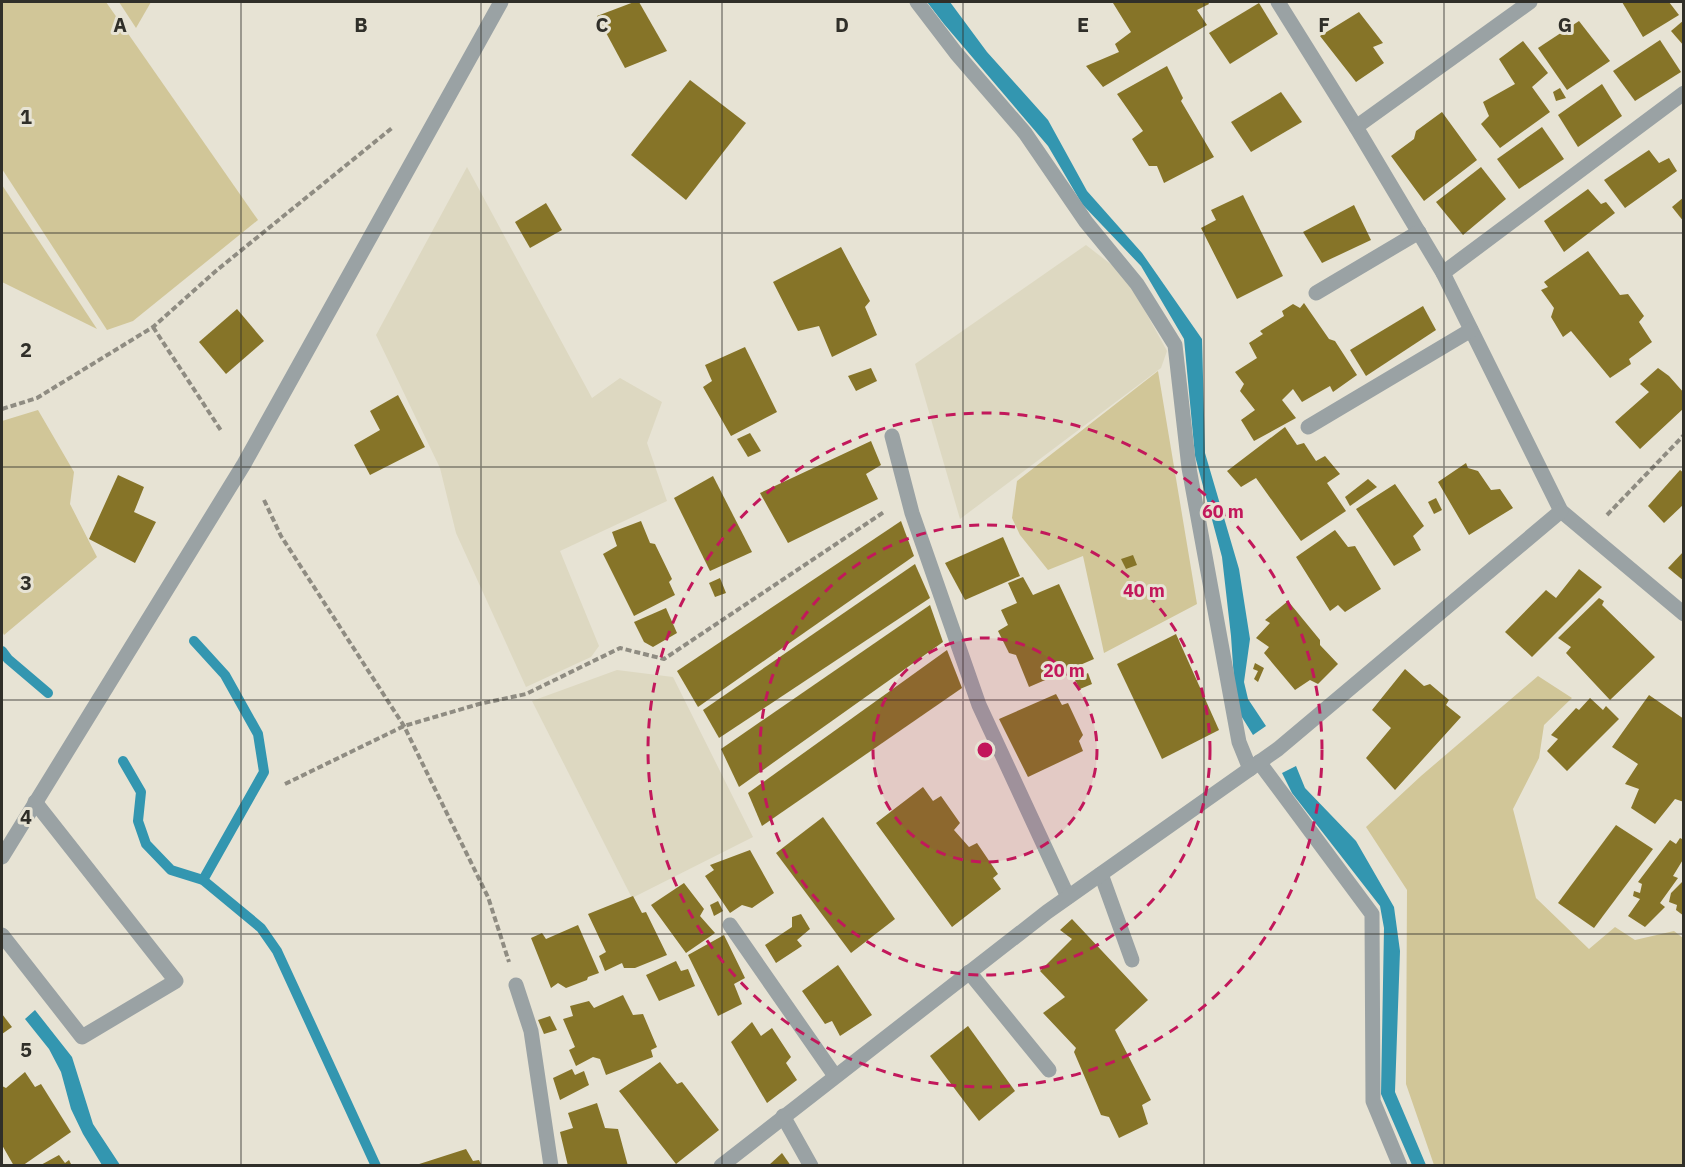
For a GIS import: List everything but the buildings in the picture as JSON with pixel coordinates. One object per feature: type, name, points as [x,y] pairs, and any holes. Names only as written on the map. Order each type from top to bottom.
[{"type":"street","points":[[2,857],[244,464],[501,2]]},
{"type":"street","points":[[917,2],[956,53],[1025,134],[1086,222],[1137,284],[1175,345],[1188,468],[1239,742],[1255,766],[1372,914],[1373,1101],[1400,1166]]},
{"type":"street","points":[[1278,2],[1356,126],[1443,273],[1561,511],[1683,614]]},
{"type":"street","points":[[1356,126],[1530,2]]},
{"type":"street","points":[[1443,273],[1683,93]]},
{"type":"street","points":[[1316,293],[1419,232]]},
{"type":"street","points":[[1308,428],[1471,330]]},
{"type":"street","points":[[892,436],[907,497],[979,705],[1068,897]]},
{"type":"street","points":[[721,1166],[1068,897],[1278,749],[1561,511]]},
{"type":"street","points":[[2,935],[82,1037],[176,981],[35,802]]},
{"type":"street","points":[[1101,874],[1132,960]]},
{"type":"street","points":[[730,925],[835,1076]]},
{"type":"street","points":[[969,972],[1049,1071]]},
{"type":"street","points":[[516,985],[531,1031],[551,1166]]},
{"type":"street","points":[[783,1116],[811,1166]]},
{"type":"path","points":[[2,409],[37,398],[153,327],[217,270],[392,128]]},
{"type":"path","points":[[153,327],[222,432]]},
{"type":"path","points":[[1588,535],[1683,435]]},
{"type":"path","points":[[285,784],[404,726],[479,704],[526,694],[621,648],[664,659],[907,497]]},
{"type":"path","points":[[264,500],[281,536],[404,726],[488,897],[516,985]]},
{"type":"shaded area","points":[[2,2],[106,2],[258,220],[133,321],[107,330],[2,169]]},
{"type":"shaded area","points":[[119,2],[151,2],[136,28]]},
{"type":"shaded area","points":[[467,167],[592,398],[620,378],[662,402],[647,443],[667,501],[560,551],[599,646],[591,657],[526,687],[456,533],[440,468],[376,335]]},
{"type":"shaded area","points":[[2,185],[97,329],[2,282]]},
{"type":"shaded area","points":[[1086,245],[1126,276],[1167,351],[1161,368],[960,519],[915,364]]},
{"type":"shaded area","points":[[1158,371],[1197,604],[1104,653],[1083,556],[1048,570],[1020,535],[1012,518],[1017,481]]},
{"type":"shaded area","points":[[38,410],[74,472],[70,504],[97,557],[4,635],[2,631],[2,421]]},
{"type":"shaded area","points":[[617,670],[673,677],[753,837],[632,898],[532,701]]},
{"type":"shaded area","points":[[1538,676],[1572,698],[1544,725],[1539,758],[1513,809],[1536,898],[1589,949],[1615,927],[1635,940],[1674,931],[1683,938],[1683,1165],[1434,1165],[1406,1084],[1407,890],[1366,827],[1421,776]]},
{"type":"water","points":[[927,2],[950,2],[987,52],[1048,120],[1087,191],[1142,253],[1202,339],[1205,453],[1239,569],[1250,639],[1244,682],[1248,699],[1266,726],[1253,735],[1240,714],[1235,694],[1222,557],[1195,456],[1184,339],[1141,266],[1082,204],[1048,146]]},
{"type":"water","points":[[1296,766],[1305,788],[1356,841],[1394,907],[1400,951],[1395,1092],[1426,1165],[1412,1165],[1381,1094],[1384,928],[1380,906],[1292,793],[1282,773]]},
{"type":"water","points":[[35,1010],[72,1057],[93,1124],[120,1165],[102,1165],[83,1134],[71,1109],[61,1072],[49,1049],[25,1019]]},
{"type":"waterway","points":[[194,641],[225,675],[258,734],[264,772],[203,880]]},
{"type":"waterway","points":[[2,651],[8,659],[48,693]]},
{"type":"waterway","points":[[123,761],[141,792],[138,821],[146,844],[171,870],[203,880],[261,928],[277,951],[376,1166]]}]
